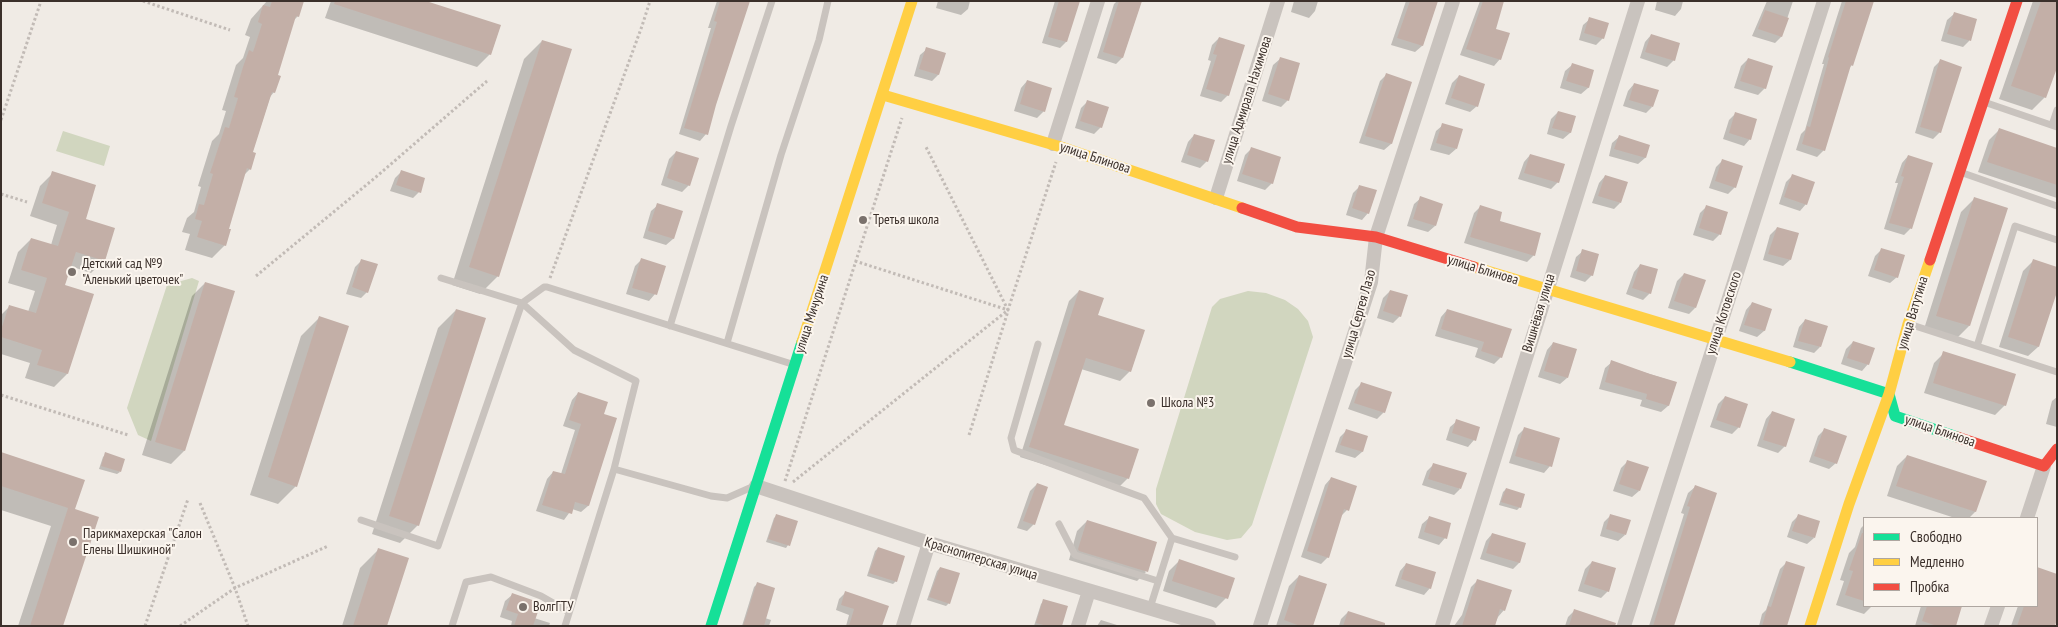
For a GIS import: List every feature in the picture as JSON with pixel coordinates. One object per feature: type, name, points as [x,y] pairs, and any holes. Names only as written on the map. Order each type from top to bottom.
[{"type":"street","name":"улица Мичурина","points":[[711,626],[912,1]]},
{"type":"street","points":[[1057,145],[1098,1]]},
{"type":"street","name":"улица Адмирала Нахимова","points":[[1216,198],[1278,1]]},
{"type":"street","name":"улица Сергея Лазо","points":[[1260,626],[1371,282],[1376,236],[1453,1]]},
{"type":"street","name":"Вишнёвая улица","points":[[1442,626],[1546,289],[1638,1]]},
{"type":"street","name":"улица Котовского","points":[[1624,626],[1824,1]]},
{"type":"street","name":"улица Ватутина","points":[[1810,626],[1849,504],[1888,394],[1908,324],[2017,1]]},
{"type":"street","name":"улица Блинова","points":[[883,95],[1057,145],[1297,226],[1376,236],[1716,339],[1888,394],[1895,416],[2044,466]]},
{"type":"street","points":[[2027,517],[2044,466],[2057,449]]},
{"type":"street","name":"Краснопитерская улица","points":[[755,486],[929,543],[1089,592],[1209,626]]},
{"type":"street","points":[[903,626],[929,543]]},
{"type":"street","points":[[1078,626],[1089,592]]},
{"type":"street","points":[[1991,626],[1998,607]]},
{"type":"lane","points":[[670,326],[731,126],[772,1]]},
{"type":"lane","points":[[727,343],[781,155],[819,40],[828,1]]},
{"type":"lane","points":[[1983,102],[2054,126],[2057,110]]},
{"type":"lane","points":[[1959,172],[2057,206]]},
{"type":"lane","points":[[1977,346],[2015,226],[2057,240]]},
{"type":"lane","points":[[441,278],[522,303],[574,350],[636,381],[614,469],[564,626]]},
{"type":"lane","points":[[361,520],[438,546],[522,303],[544,287],[795,364]]},
{"type":"lane","points":[[1908,324],[2057,372]]},
{"type":"lane","points":[[1038,344],[1011,438],[1014,450],[1144,498],[1172,538],[1235,556]]},
{"type":"lane","points":[[614,469],[711,496],[727,498],[755,486]]},
{"type":"lane","points":[[1059,524],[1074,555],[1158,581]]},
{"type":"lane","points":[[1150,608],[1172,538]]},
{"type":"lane","points":[[452,626],[466,582],[491,576],[541,596],[569,612]]},
{"type":"path","points":[[1,120],[41,1]]},
{"type":"path","points":[[142,1],[230,30]]},
{"type":"path","points":[[547,287],[650,1]]},
{"type":"path","points":[[256,276],[376,177],[487,81]]},
{"type":"path","points":[[781,496],[907,102]]},
{"type":"path","points":[[969,435],[1057,145]]},
{"type":"path","points":[[926,147],[1008,310]]},
{"type":"path","points":[[1,194],[27,202]]},
{"type":"path","points":[[855,261],[1008,310]]},
{"type":"path","points":[[781,496],[792,482],[1008,310]]},
{"type":"path","points":[[1,395],[128,435]]},
{"type":"path","points":[[145,626],[188,499]]},
{"type":"path","points":[[200,503],[235,588],[248,626]]},
{"type":"path","points":[[180,626],[235,588],[328,546]]},
{"type":"green space","points":[[63,131],[110,146],[104,166],[56,151]]},
{"type":"green space","points":[[192,278],[199,281],[151,441],[138,435],[127,408],[167,285]]},
{"type":"green space","points":[[1248,291],[1266,293],[1285,300],[1298,309],[1308,321],[1313,337],[1252,525],[1241,538],[1227,540],[1195,532],[1161,514],[1156,504],[1156,489],[1212,307],[1220,299]]},
{"type":"building","points":[[272,1],[304,1],[299,17],[296,16],[278,75],[281,76],[275,93],[272,92],[253,152],[256,153],[251,170],[247,168],[229,229],[231,229],[226,246],[197,237],[202,221],[195,219],[199,204],[204,205],[213,174],[210,173],[225,127],[229,128],[238,98],[234,97],[243,67],[249,50],[253,52],[262,24],[258,22],[263,5],[270,7]]},
{"type":"building","points":[[335,1],[426,1],[501,25],[491,55],[334,4]]},
{"type":"building","points":[[720,1],[750,1],[708,135],[684,128],[717,22],[714,21]]},
{"type":"building","points":[[1059,1],[1080,1],[1067,42],[1048,37]]},
{"type":"building","points":[[1119,1],[1142,1],[1123,58],[1103,52]]},
{"type":"building","points":[[1410,1],[1438,1],[1423,46],[1397,38]]},
{"type":"building","points":[[1483,1],[1504,1],[1496,29],[1510,33],[1501,60],[1466,49]]},
{"type":"building","points":[[1846,1],[1874,1],[1853,66],[1851,65],[1825,151],[1802,144],[1807,126],[1810,127],[1828,57]]},
{"type":"building","points":[[2041,1],[2057,1],[2057,68],[2046,98],[2011,86]]},
{"type":"building","points":[[1765,10],[1789,18],[1782,37],[1758,29]]},
{"type":"building","points":[[1954,12],[1977,19],[1971,41],[1947,34]]},
{"type":"building","points":[[1589,17],[1609,23],[1604,39],[1584,33]]},
{"type":"building","points":[[1651,34],[1680,43],[1675,61],[1645,52]]},
{"type":"building","points":[[1219,37],[1245,45],[1229,96],[1206,89],[1217,55],[1213,54]]},
{"type":"building","points":[[542,40],[572,49],[499,277],[469,267]]},
{"type":"building","points":[[926,47],[946,53],[939,75],[919,69]]},
{"type":"building","points":[[1280,57],[1300,63],[1289,101],[1268,94]]},
{"type":"building","points":[[1748,58],[1773,66],[1766,89],[1740,81]]},
{"type":"building","points":[[1940,59],[1962,67],[1941,133],[1920,127]]},
{"type":"building","points":[[1572,63],[1594,70],[1589,88],[1566,81]]},
{"type":"building","points":[[1386,73],[1412,82],[1392,144],[1365,136]]},
{"type":"building","points":[[1459,75],[1485,84],[1478,107],[1451,98]]},
{"type":"building","points":[[1027,80],[1052,88],[1045,112],[1020,104]]},
{"type":"building","points":[[1634,83],[1659,90],[1653,107],[1629,100]]},
{"type":"building","points":[[1087,100],[1109,107],[1102,128],[1080,121]]},
{"type":"building","points":[[1558,111],[1576,116],[1571,133],[1552,128]]},
{"type":"building","points":[[1735,112],[1757,119],[1751,140],[1729,133]]},
{"type":"building","points":[[1442,123],[1463,129],[1457,149],[1436,143]]},
{"type":"building","points":[[1999,128],[2057,148],[2057,185],[1987,162]]},
{"type":"building","points":[[1194,134],[1215,140],[1208,162],[1187,155]]},
{"type":"building","points":[[1619,135],[1650,145],[1646,158],[1614,149]]},
{"type":"building","points":[[1251,147],[1281,157],[1273,184],[1242,174]]},
{"type":"building","points":[[676,151],[699,158],[690,186],[667,178]]},
{"type":"building","points":[[1530,154],[1565,164],[1559,183],[1524,173]]},
{"type":"building","points":[[1908,155],[1933,163],[1912,229],[1889,223],[1904,177],[1901,176]]},
{"type":"building","points":[[1722,159],[1743,166],[1736,188],[1715,181]]},
{"type":"building","points":[[401,170],[425,178],[421,193],[396,185]]},
{"type":"building","points":[[52,171],[96,185],[86,219],[115,228],[105,261],[76,252],[65,285],[94,294],[68,374],[37,365],[42,350],[1,337],[1,330],[9,305],[36,313],[47,278],[21,270],[31,238],[58,246],[69,212],[42,203]]},
{"type":"building","points":[[1792,174],[1815,182],[1807,205],[1784,197]]},
{"type":"building","points":[[1605,175],[1628,182],[1621,203],[1598,196]]},
{"type":"building","points":[[1359,185],[1377,190],[1369,214],[1352,208]]},
{"type":"building","points":[[1420,196],[1443,204],[1436,226],[1413,219]]},
{"type":"building","points":[[1974,197],[2008,208],[1970,326],[1936,316]]},
{"type":"building","points":[[657,203],[683,211],[674,239],[648,231]]},
{"type":"building","points":[[1480,205],[1502,212],[1500,221],[1541,233],[1535,256],[1470,237]]},
{"type":"building","points":[[1706,205],[1728,212],[1721,235],[1699,228]]},
{"type":"building","points":[[1777,227],[1799,233],[1791,260],[1768,254]]},
{"type":"building","points":[[1881,248],[1905,255],[1898,278],[1874,270]]},
{"type":"building","points":[[1582,249],[1599,254],[1593,276],[1576,271]]},
{"type":"building","points":[[641,258],[666,266],[657,295],[632,288]]},
{"type":"building","points":[[361,259],[378,264],[368,293],[352,287]]},
{"type":"building","points":[[2033,259],[2057,267],[2057,292],[2039,347],[2008,337]]},
{"type":"building","points":[[1640,264],[1658,269],[1651,294],[1632,288]]},
{"type":"building","points":[[1684,273],[1706,280],[1696,308],[1674,301]]},
{"type":"building","points":[[205,282],[235,291],[185,451],[155,442]]},
{"type":"building","points":[[1079,290],[1104,298],[1098,315],[1145,330],[1131,372],[1086,358],[1064,425],[1139,449],[1129,479],[1029,447]]},
{"type":"building","points":[[1390,290],[1408,295],[1401,317],[1383,311]]},
{"type":"building","points":[[1752,302],[1772,309],[1765,331],[1744,325]]},
{"type":"building","points":[[456,309],[486,318],[419,526],[389,516]]},
{"type":"building","points":[[1447,309],[1512,329],[1502,358],[1481,351],[1484,342],[1441,329]]},
{"type":"building","points":[[319,316],[349,326],[297,487],[268,477]]},
{"type":"building","points":[[1805,319],[1828,326],[1821,347],[1798,341]]},
{"type":"building","points":[[1853,341],[1875,348],[1869,365],[1847,358]]},
{"type":"building","points":[[1553,342],[1577,349],[1568,378],[1544,371]]},
{"type":"building","points":[[1943,351],[2016,374],[2006,406],[1933,383]]},
{"type":"building","points":[[1611,360],[1677,382],[1669,406],[1646,399],[1647,394],[1605,382]]},
{"type":"building","points":[[1361,382],[1392,392],[1385,413],[1354,403]]},
{"type":"building","points":[[578,392],[608,402],[604,414],[617,418],[589,506],[575,502],[572,514],[542,505],[553,471],[565,474],[581,424],[569,420]]},
{"type":"building","points":[[1725,396],[1748,404],[1740,428],[1716,420]]},
{"type":"building","points":[[1772,411],[1795,419],[1786,447],[1763,440]]},
{"type":"building","points":[[1456,419],[1480,427],[1476,441],[1452,433]]},
{"type":"building","points":[[1524,427],[1560,438],[1552,467],[1515,456]]},
{"type":"building","points":[[1824,428],[1847,436],[1837,464],[1814,456]]},
{"type":"building","points":[[1346,429],[1368,436],[1363,452],[1340,445]]},
{"type":"building","points":[[1,452],[85,480],[75,509],[99,517],[63,626],[30,626],[68,508],[1,486]]},
{"type":"building","points":[[105,452],[125,459],[121,472],[101,466]]},
{"type":"building","points":[[1907,455],[1987,481],[1976,512],[1896,486]]},
{"type":"building","points":[[1627,460],[1649,467],[1640,491],[1619,484]]},
{"type":"building","points":[[1433,463],[1467,473],[1461,489],[1428,479]]},
{"type":"building","points":[[1331,477],[1357,486],[1349,511],[1344,509],[1329,558],[1307,551]]},
{"type":"building","points":[[1037,483],[1048,487],[1035,525],[1023,521]]},
{"type":"building","points":[[1695,485],[1717,493],[1674,626],[1653,626],[1690,507],[1687,506]]},
{"type":"building","points":[[1506,488],[1525,494],[1521,508],[1501,502]]},
{"type":"building","points":[[776,514],[798,521],[790,546],[768,539]]},
{"type":"building","points":[[1610,514],[1631,520],[1626,535],[1606,529]]},
{"type":"building","points":[[1798,514],[1820,521],[1815,538],[1792,531]]},
{"type":"building","points":[[1429,516],[1451,523],[1447,539],[1424,532]]},
{"type":"building","points":[[1087,520],[1157,542],[1148,572],[1079,551]]},
{"type":"building","points":[[1492,533],[1526,543],[1520,563],[1486,553]]},
{"type":"building","points":[[1863,533],[1863,601],[1845,595],[1853,571],[1849,570]]},
{"type":"building","points":[[878,547],[905,556],[897,582],[869,573]]},
{"type":"building","points":[[378,548],[409,558],[387,626],[353,626]]},
{"type":"building","points":[[1179,559],[1235,578],[1228,599],[1172,581]]},
{"type":"building","points":[[1592,561],[1616,568],[1609,592],[1584,584]]},
{"type":"building","points":[[1786,561],[1805,567],[1787,626],[1762,626],[1768,606],[1771,607]]},
{"type":"building","points":[[1406,563],[1436,572],[1431,589],[1401,579]]},
{"type":"building","points":[[940,567],[960,573],[950,604],[929,597]]},
{"type":"building","points":[[2038,567],[2057,574],[2057,619],[2055,626],[2017,626],[2024,607],[2038,607]]},
{"type":"building","points":[[1299,575],[1327,584],[1313,626],[1300,626],[1284,620]]},
{"type":"building","points":[[1477,579],[1512,590],[1505,611],[1500,609],[1495,626],[1462,626]]},
{"type":"building","points":[[757,582],[775,588],[764,626],[743,626]]},
{"type":"building","points":[[845,591],[889,606],[882,626],[849,626],[854,609],[841,605]]},
{"type":"building","name":"ВолгГТУ","points":[[512,593],[541,603],[533,626],[514,626],[518,614],[506,610]]},
{"type":"building","points":[[1043,599],[1068,606],[1062,626],[1047,626],[1036,623]]},
{"type":"building","points":[[1927,607],[1962,607],[1956,626],[1937,626],[1922,621]]},
{"type":"building","points":[[1574,609],[1616,623],[1615,626],[1569,626]]},
{"type":"building","points":[[1348,611],[1385,623],[1385,626],[1343,626]]},
{"type":"traffic: fast","points":[[711,626],[802,342]]},
{"type":"traffic: fast","points":[[1790,362],[1889,394],[1895,416],[1957,437]]},
{"type":"traffic: slow","points":[[802,342],[912,1]]},
{"type":"traffic: slow","points":[[883,95],[1061,147],[1242,208]]},
{"type":"traffic: slow","points":[[1810,626],[1849,504],[1889,394],[1908,324],[1930,260]]},
{"type":"traffic: slow","points":[[1474,267],[1790,362]]},
{"type":"traffic: jam","points":[[1930,260],[2017,1]]},
{"type":"traffic: jam","points":[[1242,208],[1297,227],[1376,237],[1474,267]]},
{"type":"traffic: jam","points":[[1957,437],[2044,466],[2057,449]]},
{"type":"place","name":"Третья школа","points":[[863,220]]},
{"type":"place","name":"Детский сад №9 \"Аленький цветочек\"","points":[[72,272]]},
{"type":"place","name":"Школа №3","points":[[1151,403]]},
{"type":"place","name":"Парикмахерская \"Салон Елены Шишкиной\"","points":[[73,542]]},
{"type":"place","name":"ВолгГТУ","points":[[523,607]]}]
